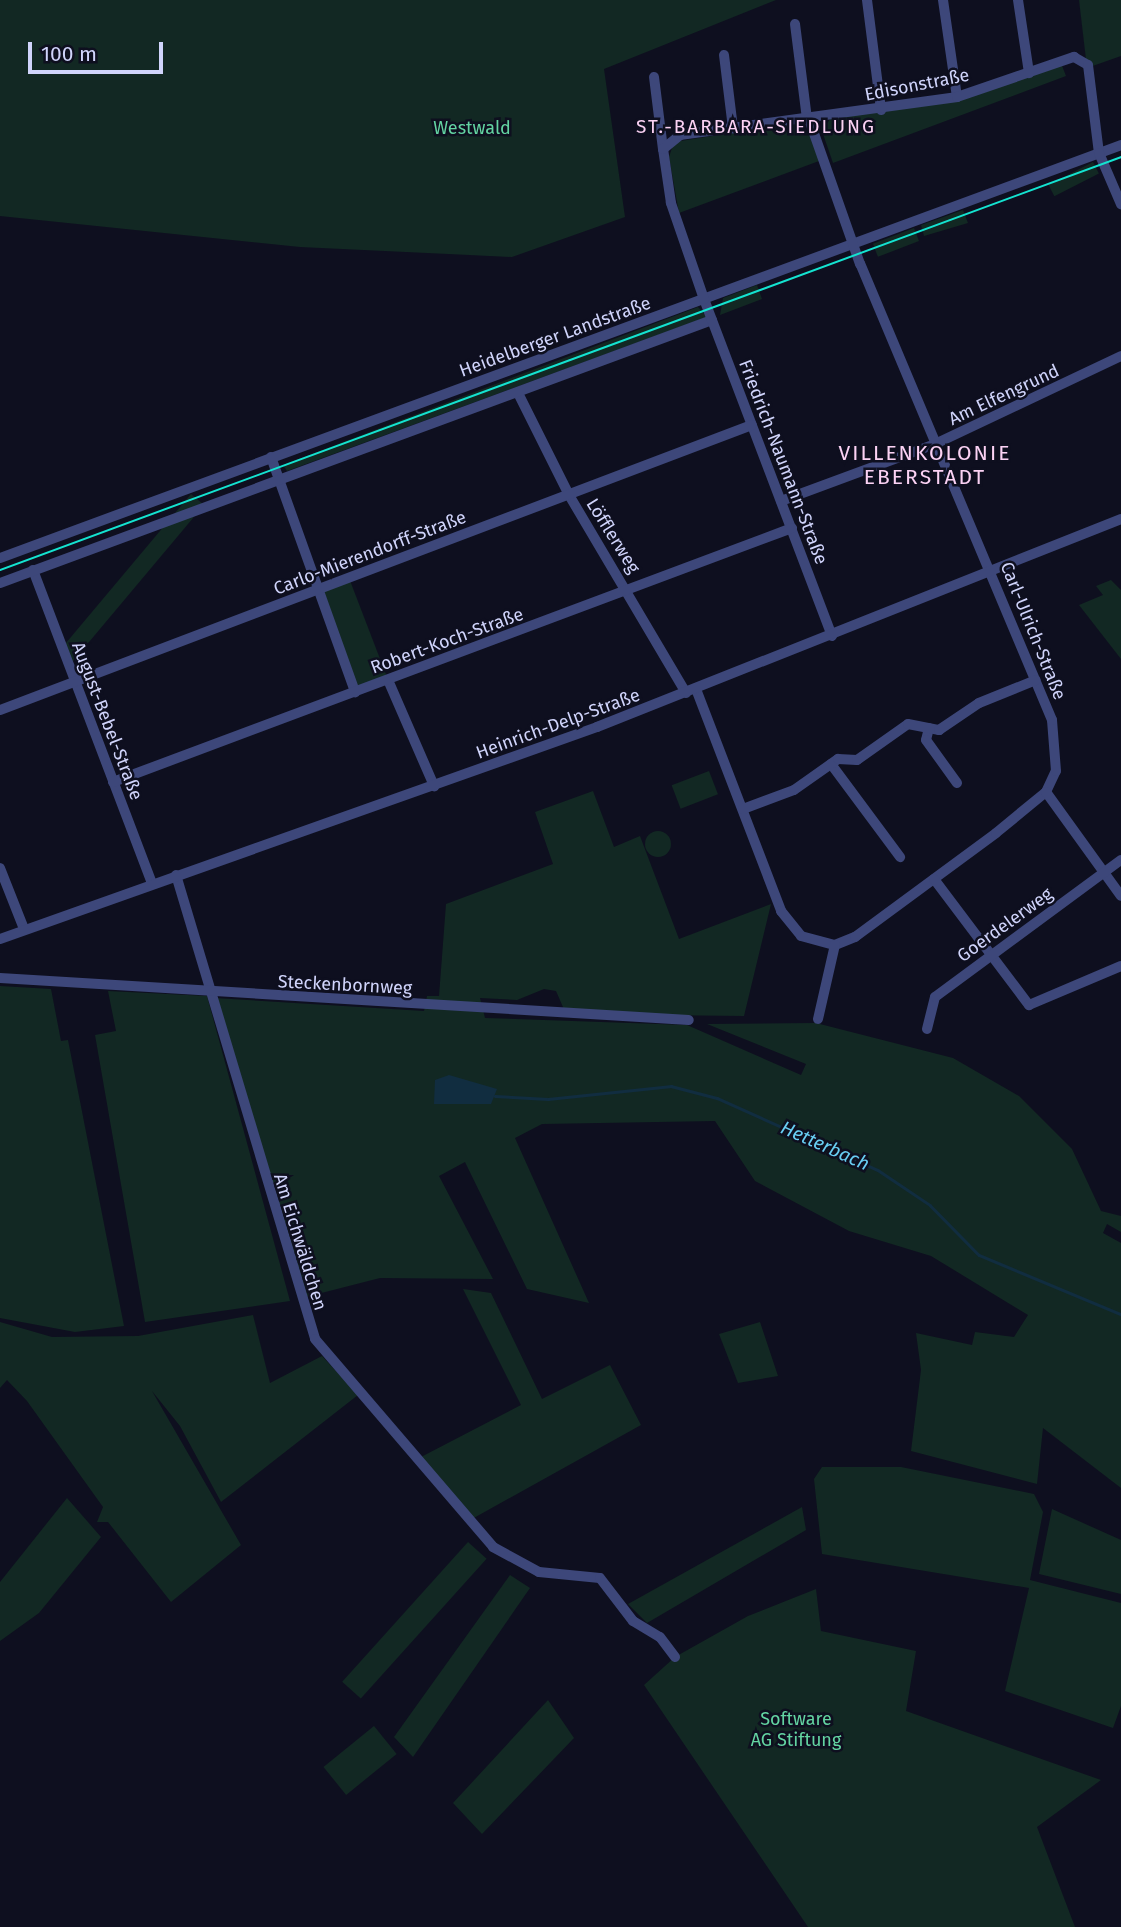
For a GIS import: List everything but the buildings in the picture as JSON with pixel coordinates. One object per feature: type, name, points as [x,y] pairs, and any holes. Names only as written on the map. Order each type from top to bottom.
[{"type":"street","points":[[867,0],[881,110]]},
{"type":"street","points":[[943,0],[957,97]]},
{"type":"street","points":[[1018,0],[1029,73]]},
{"type":"street","name":"Carl-Ulrich-Straße","points":[[794,24],[808,119],[852,244],[1036,680],[1059,751],[1046,792]]},
{"type":"street","points":[[724,55],[733,128]]},
{"type":"street","name":"Edisonstraße","points":[[663,149],[680,135],[881,110],[957,97],[1029,73],[1062,57],[1087,62],[1099,153]]},
{"type":"street","points":[[654,77],[671,203],[704,299]]},
{"type":"street","name":"Heidelberger Landstraße","points":[[0,558],[1121,145]]},
{"type":"street","points":[[1099,153],[1121,204]]},
{"type":"street","name":"Friedrich-Naumann-Straße","points":[[704,299],[832,636]]},
{"type":"street","points":[[0,583],[712,320]]},
{"type":"street","name":"Am Elfengrund","points":[[781,501],[935,444],[1121,356]]},
{"type":"street","name":"Löfflerweg","points":[[518,393],[569,495],[691,691],[743,809],[780,911],[801,936],[835,945]]},
{"type":"street","name":"Carlo-Mierendorff-Straße","points":[[0,710],[752,425]]},
{"type":"street","points":[[271,457],[355,692]]},
{"type":"street","name":"Heinrich-Delp-Straße","points":[[0,939],[152,883],[434,786],[691,691],[1121,519]]},
{"type":"street","name":"Robert-Koch-Straße","points":[[113,782],[792,528]]},
{"type":"street","name":"August-Bebel-Straße","points":[[33,570],[152,883]]},
{"type":"street","points":[[388,680],[434,786]]},
{"type":"street","points":[[743,809],[794,790],[831,764],[857,760],[908,724],[939,730],[979,703],[1036,680]]},
{"type":"street","points":[[929,728],[926,740],[957,783]]},
{"type":"street","points":[[831,764],[900,857]]},
{"type":"street","points":[[818,1019],[835,945],[855,937],[1046,792],[1121,896]]},
{"type":"street","name":"Goerdelerweg","points":[[927,1029],[936,997],[1121,860]]},
{"type":"street","points":[[0,868],[24,929]]},
{"type":"street","name":"Am Eichwäldchen","points":[[176,875],[315,1339],[493,1547],[539,1572],[600,1578],[633,1621],[660,1637],[675,1657]]},
{"type":"street","points":[[934,879],[1029,1005],[1121,966]]},
{"type":"street","name":"Steckenbornweg","points":[[0,978],[211,993],[689,1020]]},
{"type":"green space","name":"Westwald","points":[[0,0],[776,0],[604,69],[625,217],[512,257],[300,247],[0,216]]},
{"type":"green space","points":[[1079,0],[1121,0],[1121,56],[1087,68]]},
{"type":"green space","points":[[1061,63],[1066,76],[833,163],[822,131],[830,119],[958,100]]},
{"type":"green space","points":[[795,123],[810,134],[819,161],[679,213],[669,157],[674,142]]},
{"type":"green space","points":[[1093,162],[1099,174],[1054,196],[1048,185]]},
{"type":"green space","points":[[963,210],[968,223],[924,236],[921,225]]},
{"type":"green space","points":[[914,228],[919,241],[878,257],[873,244]]},
{"type":"green space","points":[[757,285],[762,299],[720,315],[723,298]]},
{"type":"green space","points":[[698,307],[707,317],[287,471],[283,465]]},
{"type":"green space","points":[[191,494],[204,505],[73,661],[60,650]]},
{"type":"green space","points":[[349,578],[388,680],[357,692],[318,590]]},
{"type":"green space","points":[[1111,580],[1121,590],[1121,659],[1079,605],[1103,595],[1096,586]]},
{"type":"green space","points":[[709,771],[718,794],[681,809],[672,785]]},
{"type":"green space","points":[[593,791],[614,847],[640,836],[679,939],[771,904],[744,1016],[566,1014],[556,991],[544,989],[517,1000],[480,998],[485,1018],[687,1025],[801,1075],[806,1064],[707,1024],[816,1023],[953,1058],[1019,1096],[1072,1149],[1101,1211],[1121,1216],[1121,1232],[1107,1224],[1103,1233],[1121,1243],[1121,1488],[1043,1428],[1037,1484],[911,1451],[921,1370],[916,1333],[972,1345],[975,1332],[1014,1337],[1028,1315],[931,1256],[849,1231],[755,1181],[715,1121],[542,1124],[515,1138],[589,1303],[527,1289],[465,1162],[439,1176],[493,1279],[380,1278],[302,1298],[215,998],[424,1011],[427,996],[439,996],[446,904],[553,864],[535,812]]},
{"type":"green space","points":[[658,831],[667,835],[671,844],[667,853],[658,857],[649,853],[645,844],[649,835]]},
{"type":"green space","points":[[0,986],[51,989],[61,1041],[68,1040],[124,1326],[75,1332],[0,1318]]},
{"type":"green space","points":[[108,991],[207,996],[290,1301],[145,1322],[95,1035],[116,1031]]},
{"type":"green space","points":[[463,1289],[491,1293],[542,1399],[610,1365],[641,1425],[472,1519],[421,1457],[521,1405]]},
{"type":"green space","points":[[253,1315],[270,1383],[322,1356],[358,1395],[221,1502],[180,1426],[152,1391],[241,1545],[171,1602],[108,1522],[97,1522],[103,1507],[27,1401],[7,1380],[0,1388],[0,1322],[52,1337],[138,1336]]},
{"type":"green space","points":[[760,1322],[778,1376],[738,1383],[719,1334]]},
{"type":"green space","points":[[822,1467],[901,1467],[1034,1494],[1043,1512],[1030,1580],[1121,1603],[1121,1706],[1113,1728],[1005,1691],[1029,1588],[822,1554],[814,1479]]},
{"type":"green space","points":[[67,1498],[101,1537],[39,1613],[0,1641],[0,1582]]},
{"type":"green space","points":[[802,1507],[806,1530],[647,1623],[628,1604]]},
{"type":"green space","points":[[1052,1509],[1121,1540],[1121,1594],[1039,1574]]},
{"type":"green space","points":[[468,1542],[487,1559],[361,1698],[342,1682]]},
{"type":"green space","points":[[510,1575],[530,1588],[413,1757],[394,1737]]},
{"type":"green space","name":"Software AG Stiftung","points":[[816,1589],[821,1631],[916,1651],[906,1711],[1101,1780],[1037,1827],[1075,1927],[808,1927],[644,1685],[675,1657],[748,1616]]},
{"type":"green space","points":[[548,1700],[574,1738],[482,1834],[453,1803]]},
{"type":"green space","points":[[374,1726],[397,1754],[346,1795],[323,1767]]},
{"type":"water","points":[[449,1075],[497,1089],[491,1104],[434,1104],[435,1080]]},
{"type":"waterway","name":"Hetterbach","points":[[495,1096],[548,1099],[671,1086],[717,1098],[878,1170],[930,1205],[979,1255],[1121,1314]]},
{"type":"tram line","points":[[0,570],[1121,157]]},
{"type":"district","name":"ST.-BARBARA-SIEDLUNG","points":[[756,127]]},
{"type":"district","name":"VILLENKOLONIE EBERSTADT","points":[[925,465]]}]
